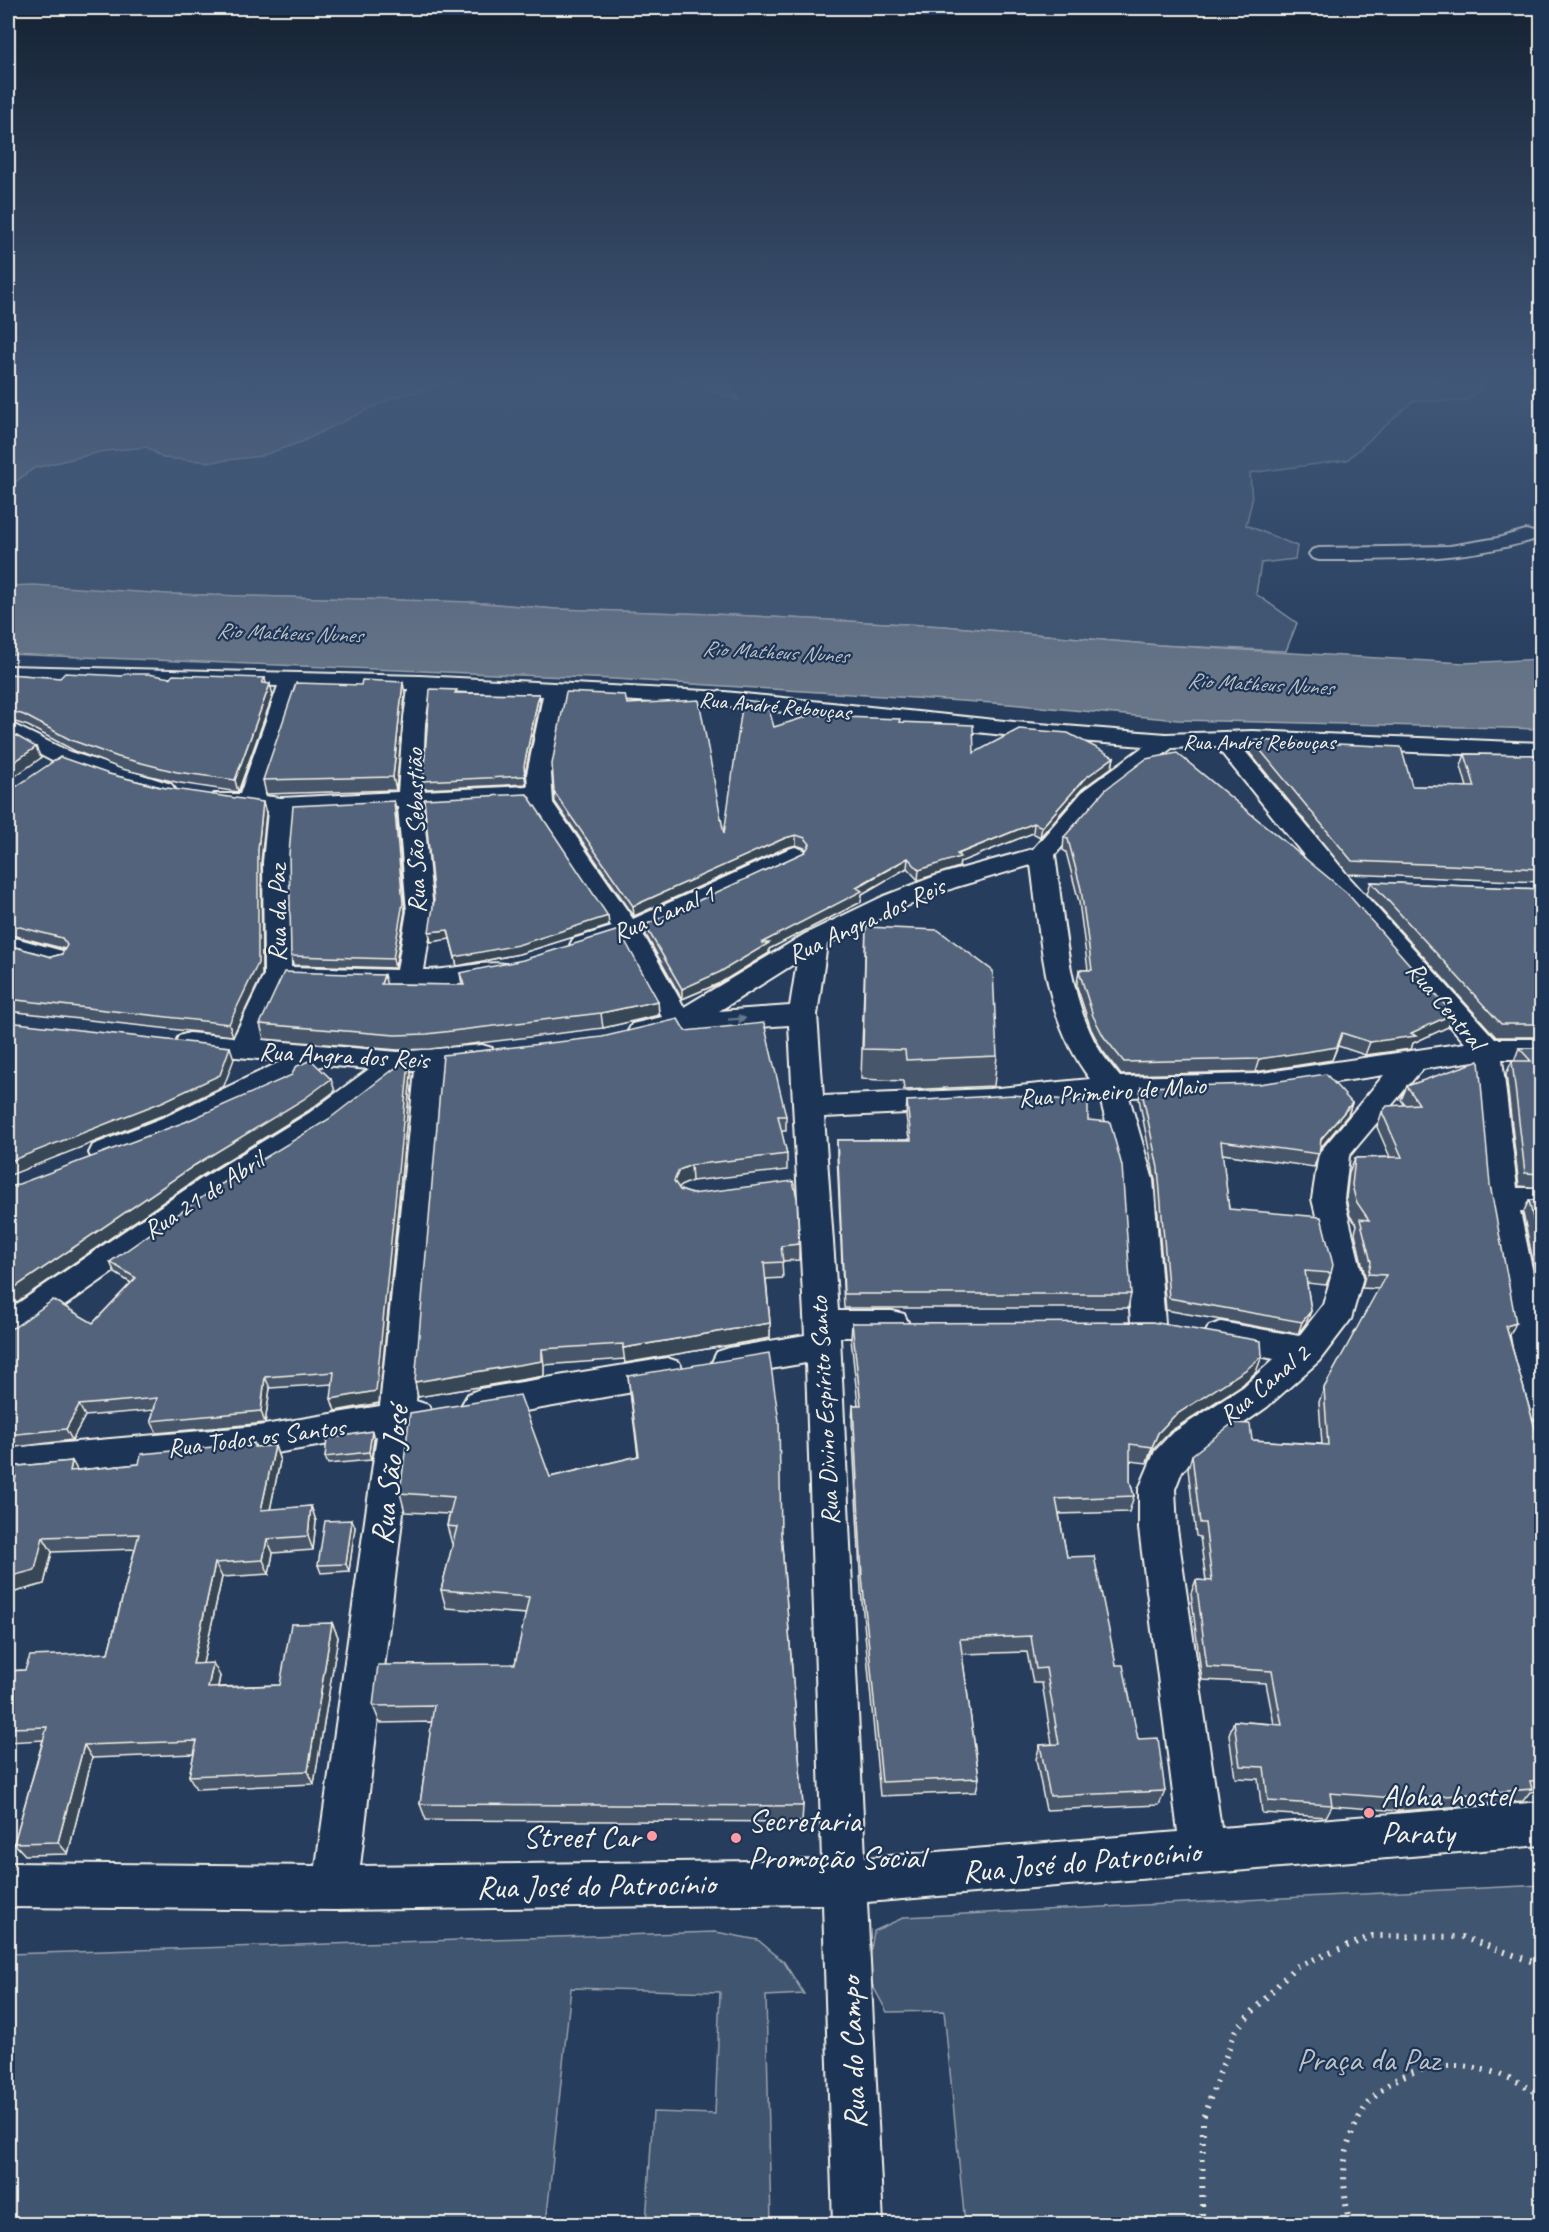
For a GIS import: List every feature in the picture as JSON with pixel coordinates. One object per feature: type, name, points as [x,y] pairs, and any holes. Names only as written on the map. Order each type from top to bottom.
[{"type":"street","points":[[1319,554],[1470,549],[1534,540],[1542,520]]},
{"type":"street","name":"Rua André Rebouças","points":[[8,673],[420,683],[726,699],[1014,729],[1166,741],[1222,738],[1542,750]]},
{"type":"street","points":[[249,803],[292,679]]},
{"type":"street","name":"Rua São Sebastião","points":[[409,979],[420,911],[410,800],[414,724],[420,683]]},
{"type":"street","points":[[555,691],[539,774],[541,803],[628,931],[679,1023]]},
{"type":"street","points":[[8,729],[53,763],[144,785],[249,803],[281,805],[540,793]]},
{"type":"street","name":"Rua Central","points":[[1222,738],[1340,883],[1487,1049],[1502,1199],[1542,1407]]},
{"type":"street","points":[[1148,1323],[1137,1180],[1112,1087],[1089,1056],[1073,1025],[1061,985],[1042,854],[1093,795],[1166,741]]},
{"type":"street","name":"Rua da Paz","points":[[243,1049],[278,975],[276,862],[281,805]]},
{"type":"street","name":"Rua Angra dos Reis","points":[[679,1023],[814,940],[892,902],[948,881],[1042,854]]},
{"type":"street","name":"Rua Canal 1","points":[[555,954],[628,931],[795,855]]},
{"type":"street","points":[[1340,883],[1375,884]]},
{"type":"street","name":"Rua Divino Espírito Santo","points":[[814,940],[803,1015],[809,1107],[796,1183],[822,1335],[844,1882]]},
{"type":"street","points":[[8,944],[56,958]]},
{"type":"street","points":[[278,975],[409,979],[464,977],[525,964]]},
{"type":"street","name":"Rua Angra dos Reis","points":[[614,1037],[679,1023],[803,1015]]},
{"type":"street","name":"Rua Angra dos Reis","points":[[165,1041],[317,1056],[414,1062],[511,1051]]},
{"type":"street","points":[[1413,1061],[1487,1049],[1542,1048]]},
{"type":"street","points":[[80,1162],[178,1124],[317,1056]]},
{"type":"street","name":"Rua Primeiro de Maio","points":[[809,1107],[989,1099],[1112,1087],[1255,1084],[1413,1061]]},
{"type":"street","name":"Rua Canal 2","points":[[1202,1850],[1158,1529],[1157,1490],[1168,1462],[1184,1445],[1255,1397],[1306,1352],[1339,1310],[1347,1277],[1328,1199],[1329,1176],[1334,1153],[1413,1061]]},
{"type":"street","name":"Rua 21 de Abril","points":[[8,1328],[212,1187],[414,1062]]},
{"type":"street","name":"Rua São José","points":[[335,1888],[397,1418],[414,1062]]},
{"type":"street","points":[[1502,1199],[1542,1200]]},
{"type":"street","points":[[1113,1323],[1148,1323],[1306,1352]]},
{"type":"street","name":"Rua Todos os Santos","points":[[8,1463],[258,1441],[397,1418],[822,1335],[926,1324]]},
{"type":"street","name":"Rua José do Patrocínio","points":[[8,1886],[335,1888],[844,1882],[1542,1823]]},
{"type":"street","name":"Rua do Campo","points":[[844,1882],[858,2224]]},
{"type":"path","points":[[1202,2224],[1203,2118],[1236,2029],[1295,1967],[1372,1936],[1462,1937],[1542,1965]]},
{"type":"path","points":[[1349,2224],[1343,2200],[1346,2146],[1365,2104],[1398,2075],[1440,2063],[1488,2068],[1533,2089],[1542,2096]]},
{"type":"green space","points":[[13,483],[1251,483],[1252,501],[1246,525],[1297,546],[1295,559],[1261,563],[1256,594],[1297,623],[1286,651],[1158,645],[944,626],[712,614],[556,609],[471,602],[168,594],[8,586],[8,487]]},
{"type":"green space","name":"Praça da Paz","points":[[1541,1885],[1541,2224],[965,2224],[944,2011],[887,2012],[867,1975],[874,1931],[905,1917]]},
{"type":"green space","points":[[716,1932],[758,1940],[784,1962],[804,1994],[766,1996],[771,2224],[646,2224],[653,2112],[715,2114],[720,1992],[571,1988],[546,2224],[8,2224],[8,1954]]},
{"type":"water","name":"Rio Matheus Nunes","points":[[34,585],[168,594],[471,602],[556,609],[712,614],[944,626],[1158,645],[1464,663],[1541,659],[1541,729],[1178,720],[1009,704],[614,679],[8,654],[8,586]]},
{"type":"building","points":[[65,673],[122,676],[148,674],[170,678],[173,675],[265,678],[262,683],[270,684],[235,780],[177,772],[118,757],[71,740],[24,715],[8,710],[8,674],[60,678]]},
{"type":"building","points":[[362,680],[403,682],[393,777],[263,780],[296,683],[361,685]]},
{"type":"building","points":[[430,689],[457,690],[455,693],[539,694],[524,766],[525,776],[423,781]]},
{"type":"building","points":[[566,692],[625,695],[627,704],[699,700],[724,834],[743,700],[767,703],[774,727],[812,715],[829,716],[838,713],[842,717],[973,725],[974,753],[1019,729],[1068,733],[1114,757],[1084,779],[1042,827],[1034,823],[957,854],[960,857],[919,870],[908,858],[856,887],[862,891],[761,943],[769,943],[720,972],[682,989],[645,925],[805,852],[810,844],[805,838],[796,835],[785,838],[633,906],[554,792],[552,764]]},
{"type":"building","points":[[8,731],[36,747],[8,766]]},
{"type":"building","points":[[1252,740],[1401,747],[1412,786],[1475,787],[1465,754],[1542,755],[1542,869],[1352,861]]},
{"type":"building","points":[[1177,753],[1347,893],[1453,1014],[1411,1033],[1416,1036],[1370,1042],[1342,1033],[1337,1047],[1259,1059],[1124,1062],[1104,1037],[1093,1016],[1080,974],[1079,970],[1092,970],[1081,889],[1068,839],[1064,837],[1106,789],[1146,759]]},
{"type":"building","points":[[60,757],[109,774],[160,787],[263,802],[258,850],[258,963],[229,1024],[8,999],[8,945],[51,957],[62,954],[67,945],[62,938],[8,924],[8,789],[14,788]]},
{"type":"building","points":[[527,794],[608,916],[518,945],[455,957],[448,930],[429,932],[434,901],[424,799]]},
{"type":"building","points":[[394,801],[403,903],[393,959],[291,956],[289,854],[293,806]]},
{"type":"building","points":[[1371,882],[1542,889],[1542,1024],[1501,1024]]},
{"type":"building","points":[[866,927],[938,930],[993,971],[997,1056],[906,1060],[905,1050],[863,1049]]},
{"type":"building","points":[[619,930],[658,1001],[601,1013],[427,1034],[395,1035],[260,1024],[284,972],[384,975],[381,984],[464,985],[460,973],[523,960]]},
{"type":"building","points":[[678,1019],[685,1031],[764,1023],[786,1116],[778,1116],[787,1154],[691,1165],[679,1170],[674,1181],[680,1190],[692,1194],[793,1181],[797,1198],[799,1244],[781,1246],[783,1262],[764,1263],[770,1323],[623,1348],[623,1344],[542,1349],[542,1361],[415,1382],[443,1055],[602,1037]]},
{"type":"building","points":[[8,1022],[230,1047],[220,1075],[162,1102],[8,1162]]},
{"type":"building","points":[[1519,1048],[1542,1048],[1542,1174],[1525,1173],[1512,1061],[1531,1061]]},
{"type":"building","points":[[311,1060],[331,1079],[304,1099],[195,1165],[8,1292],[8,1188],[185,1122],[292,1075],[295,1067]]},
{"type":"building","points":[[1479,1061],[1490,1185],[1516,1323],[1506,1326],[1542,1453],[1542,1460],[1539,1460],[1542,1466],[1542,1780],[1530,1781],[1532,1789],[1408,1799],[1330,1793],[1332,1805],[1268,1801],[1264,1767],[1240,1766],[1234,1721],[1282,1725],[1272,1671],[1207,1667],[1196,1580],[1212,1581],[1205,1523],[1200,1523],[1192,1455],[1233,1423],[1250,1424],[1252,1440],[1328,1445],[1324,1388],[1386,1275],[1368,1274],[1371,1262],[1360,1219],[1369,1220],[1356,1201],[1352,1185],[1355,1158],[1402,1157],[1382,1112],[1387,1106],[1419,1104],[1407,1086]]},
{"type":"building","points":[[403,1062],[409,1062],[376,1391],[331,1399],[334,1372],[265,1377],[261,1411],[151,1421],[157,1398],[79,1405],[66,1429],[8,1435],[8,1329],[15,1327],[53,1300],[93,1323],[136,1278],[110,1262],[220,1185],[329,1119]]},
{"type":"building","points":[[1326,1074],[1352,1103],[1321,1139],[1319,1154],[1221,1141],[1229,1209],[1321,1217],[1333,1265],[1331,1273],[1305,1271],[1311,1311],[1302,1322],[1169,1298],[1158,1168],[1141,1087],[1259,1084]]},
{"type":"building","points":[[1013,1095],[1088,1102],[1088,1120],[1110,1122],[1122,1166],[1131,1294],[844,1294],[837,1140],[911,1140],[907,1101]]},
{"type":"building","points":[[1529,1200],[1542,1201],[1542,1259]]},
{"type":"building","points":[[1152,1322],[1261,1341],[1262,1356],[1247,1369],[1174,1416],[1158,1433],[1152,1447],[1130,1444],[1130,1481],[1134,1496],[1056,1499],[1067,1557],[1094,1556],[1116,1665],[1123,1665],[1138,1739],[1158,1738],[1165,1791],[1050,1796],[1040,1745],[1059,1744],[1046,1668],[1036,1669],[1031,1636],[960,1639],[979,1778],[882,1782],[862,1576],[853,1405],[861,1405],[852,1323]]},
{"type":"building","points":[[769,1353],[779,1421],[781,1533],[803,1806],[420,1804],[434,1705],[373,1706],[378,1665],[515,1664],[529,1597],[441,1590],[457,1527],[447,1526],[454,1497],[400,1493],[410,1413],[520,1395],[550,1477],[639,1456],[628,1376]]},
{"type":"building","points":[[372,1431],[369,1452],[325,1457],[327,1439]]},
{"type":"building","points":[[254,1443],[254,1447],[275,1446],[261,1510],[311,1506],[308,1536],[267,1539],[263,1560],[215,1563],[193,1664],[213,1663],[208,1688],[280,1685],[291,1624],[332,1623],[308,1771],[189,1776],[197,1741],[84,1745],[58,1842],[14,1843],[47,1727],[8,1728],[8,1671],[25,1670],[30,1656],[108,1653],[139,1534],[43,1537],[35,1570],[8,1577],[8,1508],[16,1476],[8,1467],[72,1461],[70,1471],[139,1464],[141,1454]]},
{"type":"building","points":[[352,1520],[346,1564],[318,1565],[325,1521]]},
{"type":"place","name":"Aloha hostel Paraty","points":[[1369,1813]]},
{"type":"place","name":"Street Car","points":[[652,1836]]},
{"type":"place","name":"Secretaria Promoção Social","points":[[736,1838]]}]
